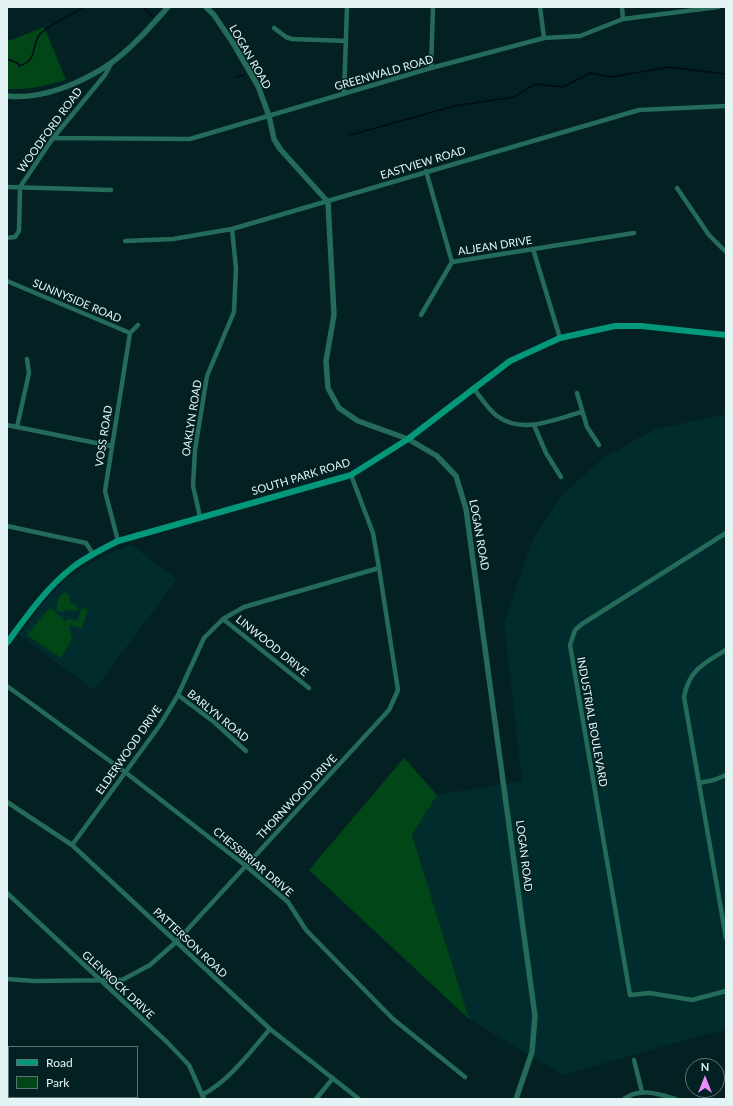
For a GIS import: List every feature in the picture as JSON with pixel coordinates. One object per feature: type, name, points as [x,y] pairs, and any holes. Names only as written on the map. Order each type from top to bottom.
[{"type":"main road","name":"SOUTH PARK ROAD","points":[[7,644],[28,614],[57,581],[73,567],[93,554],[118,542],[200,517],[351,475],[408,439],[510,361],[560,338],[614,326],[641,326],[726,335]]},
{"type":"street","points":[[7,96],[22,97],[51,91],[87,78],[111,63],[148,29],[168,7]]},
{"type":"street","name":"LOGAN ROAD","points":[[206,7],[214,15],[258,86],[269,116],[274,139],[280,149],[328,202],[334,315],[326,361],[328,388],[339,408],[358,420],[408,439],[437,456],[456,476],[466,509],[535,1016],[532,1052],[516,1099]]},
{"type":"street","points":[[344,94],[347,7]]},
{"type":"street","points":[[431,68],[433,7]]},
{"type":"street","points":[[540,7],[544,38]]},
{"type":"street","points":[[622,7],[623,19]]},
{"type":"street","name":"GREENWALD ROAD","points":[[53,138],[190,139],[431,68],[544,38],[580,36],[623,19],[718,7]]},
{"type":"street","points":[[274,28],[286,37],[292,39],[346,41]]},
{"type":"street","name":"WOODFORD ROAD","points":[[7,238],[15,236],[19,231],[20,187],[53,138],[104,75],[111,63]]},
{"type":"street","name":"EASTVIEW ROAD","points":[[126,241],[173,239],[232,229],[328,202],[426,171],[640,110],[726,106]]},
{"type":"street","name":"ALJEAN DRIVE","points":[[426,171],[452,262],[634,233]]},
{"type":"street","points":[[7,187],[111,190]]},
{"type":"street","points":[[677,188],[709,235],[726,252]]},
{"type":"street","name":"OAKLYN ROAD","points":[[200,517],[193,486],[195,450],[208,376],[234,312],[236,268],[232,229]]},
{"type":"street","points":[[534,249],[560,338]]},
{"type":"street","points":[[421,315],[452,262]]},
{"type":"street","name":"SUNNYSIDE ROAD","points":[[7,281],[130,333],[138,326]]},
{"type":"street","name":"VOSS ROAD","points":[[118,542],[105,491],[130,333]]},
{"type":"street","points":[[17,427],[29,373],[27,358]]},
{"type":"street","points":[[473,388],[496,416],[513,424],[534,425],[582,412]]},
{"type":"street","points":[[577,393],[587,427],[599,445]]},
{"type":"street","points":[[7,425],[111,446]]},
{"type":"street","points":[[534,425],[546,453],[561,477]]},
{"type":"street","name":"THORNWOOD DRIVE","points":[[7,979],[34,981],[98,979],[122,980],[150,965],[176,942],[389,710],[398,690],[379,568],[373,533],[351,475]]},
{"type":"street","points":[[7,526],[86,543],[93,554]]},
{"type":"street","name":"INDUSTRIAL BOULEVARD","points":[[726,533],[588,620],[575,630],[571,638],[570,645],[571,659],[630,995],[650,993],[692,1000],[726,991]]},
{"type":"street","name":"ELDERWOOD DRIVE","points":[[72,845],[160,725],[178,695],[204,638],[223,619],[244,607],[379,568]]},
{"type":"street","name":"LINWOOD DRIVE","points":[[223,619],[309,688]]},
{"type":"street","points":[[726,650],[697,670],[690,678],[684,697],[726,938]]},
{"type":"street","name":"CHESSBRIAR DRIVE","points":[[7,686],[125,772],[246,866],[288,902],[306,930],[393,1019],[464,1077]]},
{"type":"street","name":"BARLYN ROAD","points":[[178,695],[214,722],[246,751]]},
{"type":"street","points":[[699,783],[714,780],[726,775]]},
{"type":"street","name":"PATTERSON ROAD","points":[[7,802],[72,845],[270,1029],[360,1099]]},
{"type":"street","name":"GLENROCK DRIVE","points":[[7,893],[167,1042],[189,1065],[203,1097]]},
{"type":"street","points":[[203,1097],[214,1089],[235,1069],[270,1029]]},
{"type":"street","points":[[634,1060],[642,1092]]},
{"type":"street","points":[[316,1099],[332,1078]]},
{"type":"street","points":[[624,1099],[642,1092],[659,1094],[675,1099]]},
{"type":"shaded area","points":[[726,414],[726,1030],[699,1036],[563,1075],[469,1019],[412,835],[437,795],[522,781],[504,623],[533,539],[560,497],[603,458],[653,430]]},
{"type":"shaded area","points":[[131,545],[177,579],[94,690],[19,635],[40,607],[63,582],[84,567],[108,554]]},
{"type":"green space","points":[[44,27],[66,80],[36,87],[7,89],[7,40],[11,40]]},
{"type":"green space","points":[[64,592],[70,595],[70,603],[75,604],[78,611],[68,610],[61,612],[56,610],[58,599]]},
{"type":"green space","points":[[50,607],[66,622],[67,619],[77,621],[82,608],[88,609],[82,628],[69,625],[72,639],[61,658],[27,635]]},
{"type":"green space","points":[[404,758],[437,795],[412,835],[469,1019],[309,870]]},
{"type":"waterway","points":[[7,59],[18,63],[19,66],[25,63],[32,57],[37,39],[43,31],[83,7]]},
{"type":"waterway","points":[[142,7],[152,16]]},
{"type":"waterway","points":[[351,135],[454,106],[514,97],[535,84],[563,87],[590,73],[611,77],[670,67],[726,74]]},
{"type":"waterway","points":[[260,74],[268,74]]},
{"type":"waterway","points":[[235,77],[244,75]]}]
